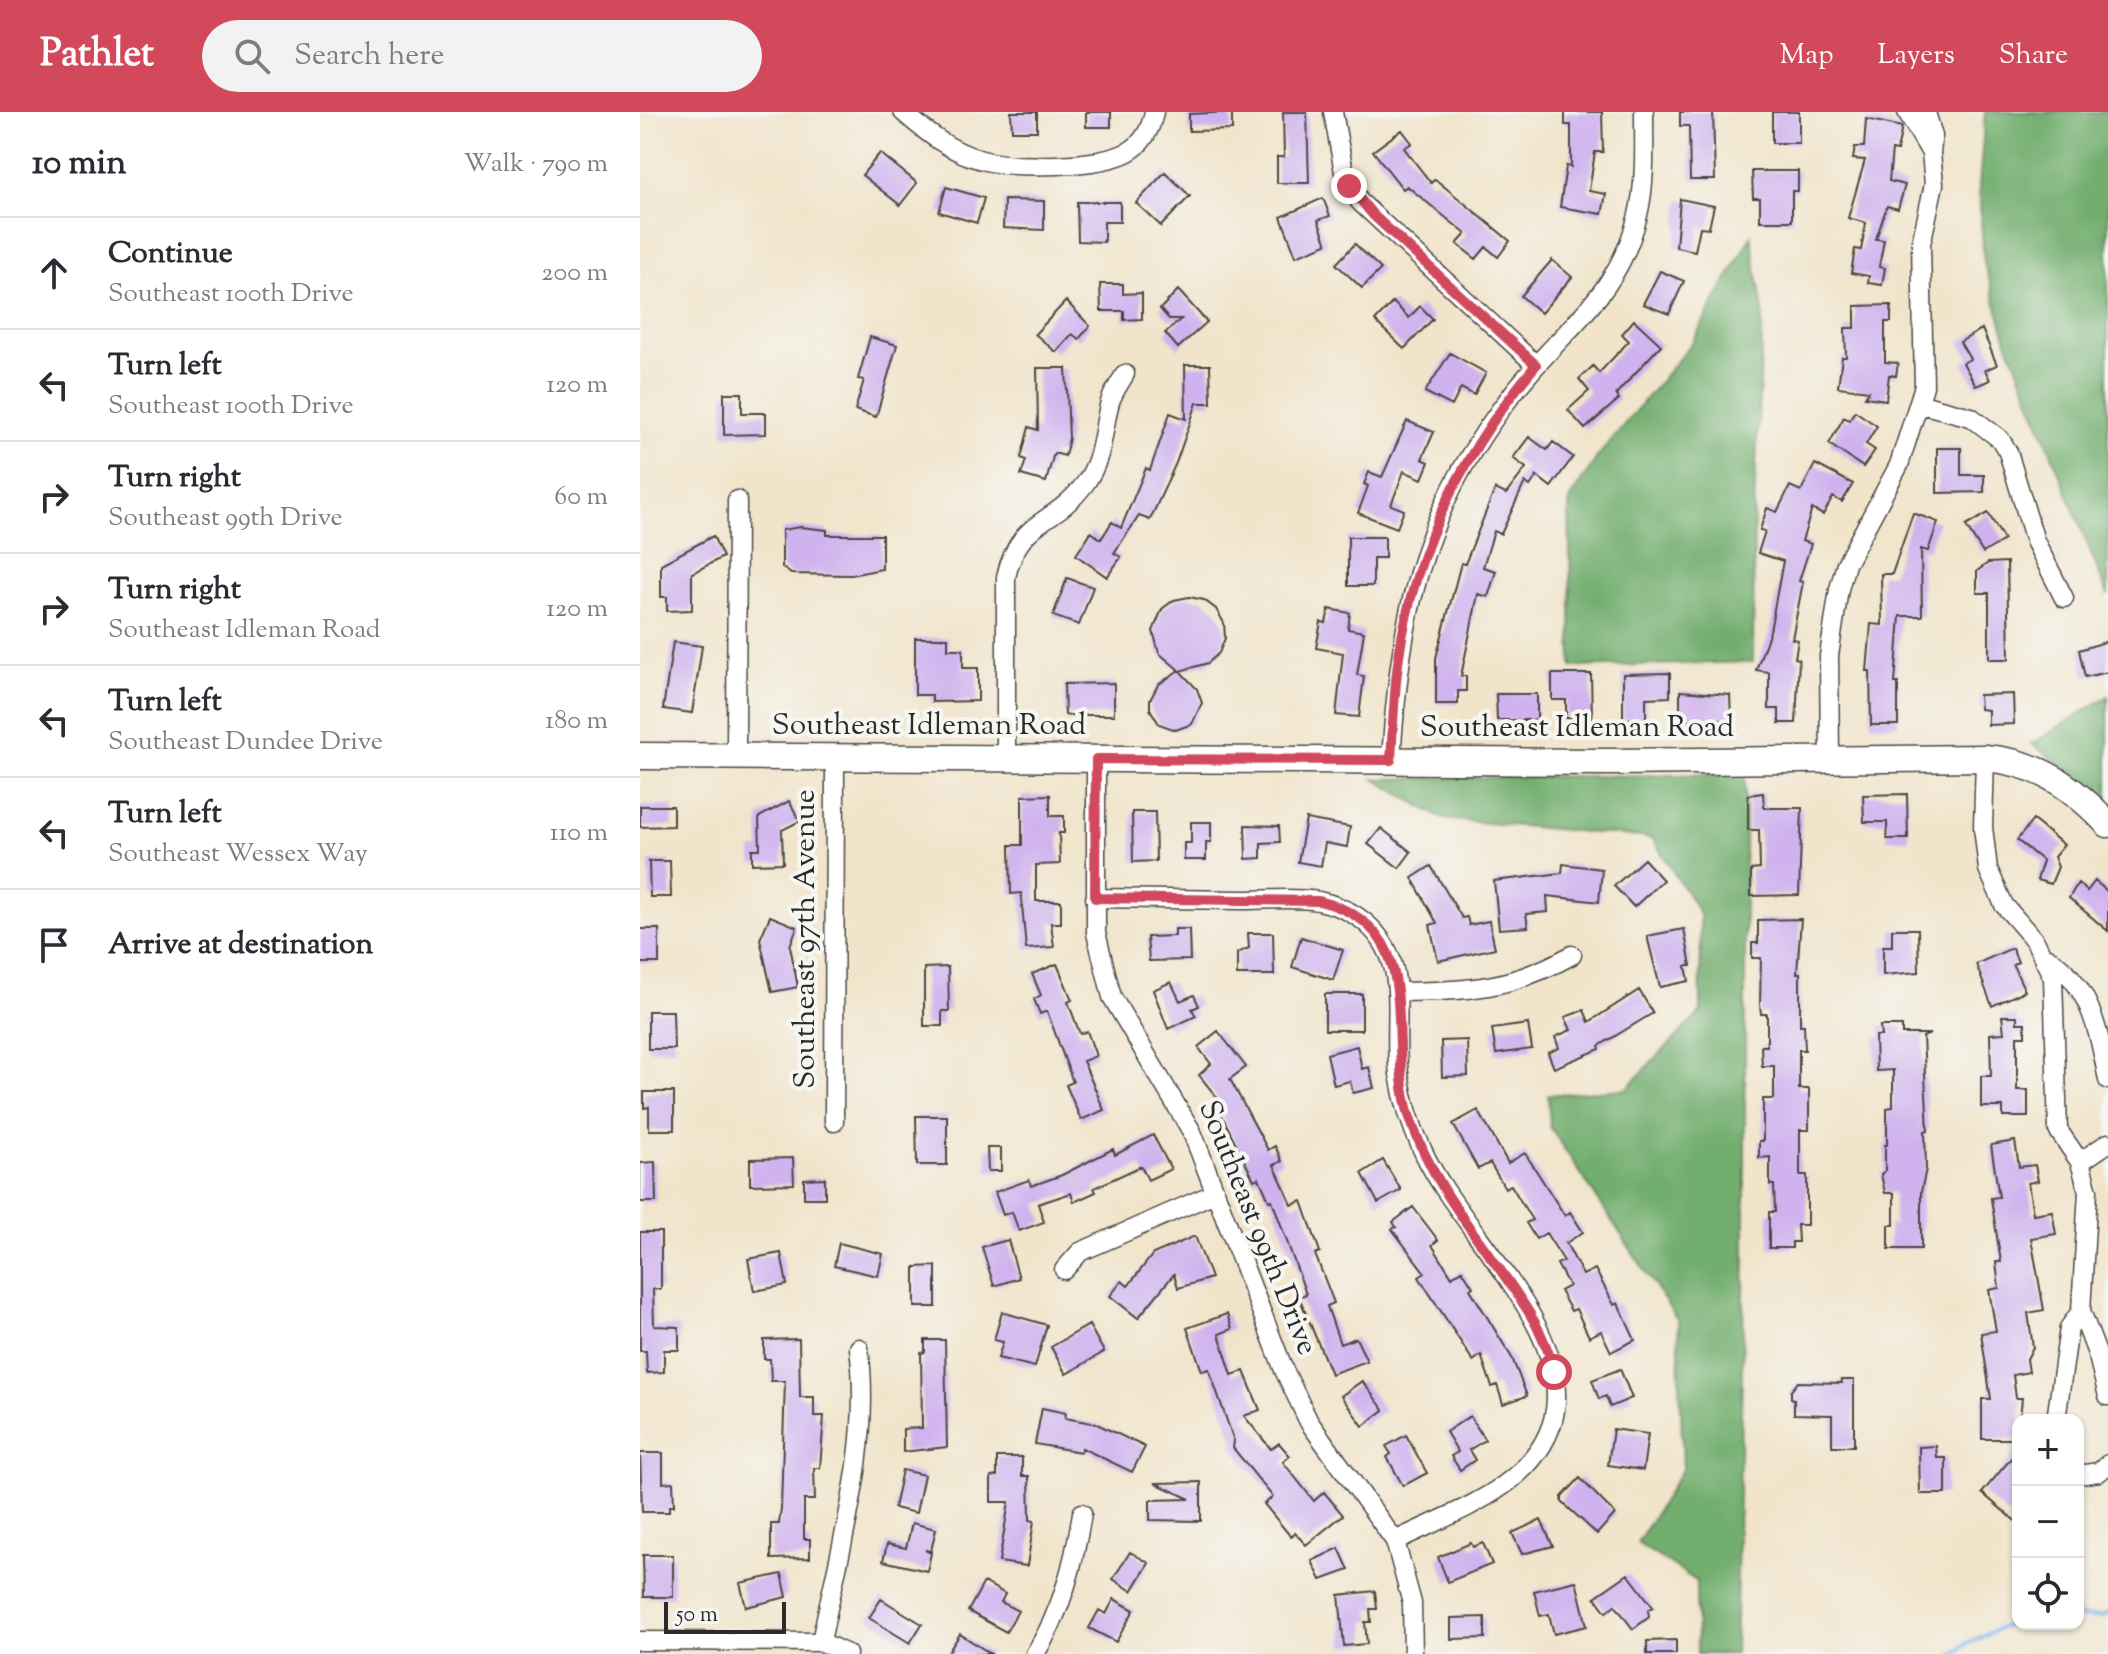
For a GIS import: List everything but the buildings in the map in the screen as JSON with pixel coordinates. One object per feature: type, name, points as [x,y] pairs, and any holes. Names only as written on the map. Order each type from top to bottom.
[{"type":"main road","name":"Southeast Idleman Road","points":[[640,756],[1391,760],[1985,758],[2011,760],[2044,771],[2081,797],[2108,824]]},
{"type":"street","points":[[903,112],[942,144],[972,157],[1005,165],[1108,160],[1131,151],[1143,139],[1154,112]]},
{"type":"street","points":[[1333,112],[1344,172],[1360,202],[1536,365]]},
{"type":"street","points":[[1391,760],[1399,654],[1431,533],[1472,452],[1536,365],[1601,298],[1623,258],[1639,212],[1644,112]]},
{"type":"street","points":[[1907,112],[1931,153]]},
{"type":"street","points":[[1830,760],[1829,656],[1839,589],[1846,564],[1899,465],[1921,404],[1926,365],[1921,244],[1934,184],[1933,136],[1926,112]]},
{"type":"street","points":[[1006,758],[1006,577],[1011,555],[1026,531],[1061,508],[1084,485],[1102,453],[1111,400],[1125,374]]},
{"type":"street","points":[[1921,404],[1971,417],[2000,439],[2008,452],[2035,541],[2064,598]]},
{"type":"street","points":[[736,757],[737,500]]},
{"type":"street","name":"Southeast 97th Avenue","points":[[834,1122],[835,757]]},
{"type":"street","points":[[1985,758],[1983,827],[1988,869],[2004,905],[2044,956],[2053,978],[2058,1130],[2080,1162],[2088,1191],[2081,1311],[2098,1356],[2108,1396]]},
{"type":"street","name":"Southeast 99th Drive","points":[[1096,759],[1095,898],[1102,967],[1112,997],[1192,1132],[1284,1370],[1309,1422],[1395,1541],[1412,1603],[1413,1654]]},
{"type":"street","points":[[1095,898],[1306,900],[1333,905],[1360,918],[1381,940],[1400,992],[1397,1033],[1399,1074],[1420,1146],[1444,1192],[1539,1325],[1550,1352],[1556,1394],[1546,1439],[1523,1473],[1395,1541]]},
{"type":"street","points":[[1400,992],[1491,988],[1539,974],[1572,955]]},
{"type":"street","points":[[2044,956],[2072,976],[2086,1001],[2099,1032],[2108,1080]]},
{"type":"street","points":[[2080,1162],[2108,1143]]},
{"type":"street","points":[[1064,1270],[1080,1252],[1215,1193]]},
{"type":"street","points":[[2057,1414],[2069,1328],[2081,1311]]},
{"type":"street","points":[[821,1642],[862,1440],[864,1405],[859,1348]]},
{"type":"street","points":[[2084,1475],[2094,1474],[2108,1464]]},
{"type":"street","points":[[1035,1654],[1051,1628],[1067,1585],[1082,1513]]},
{"type":"street","points":[[640,1641],[821,1642],[847,1654]]},
{"type":"green space","points":[[1985,112],[2108,112],[2108,596],[2007,341],[1984,262],[1979,188]]},
{"type":"green space","points":[[1751,236],[1763,311],[1754,506],[1753,662],[1572,667],[1569,500],[1598,456],[1692,343]]},
{"type":"green space","points":[[2108,696],[2108,800],[2032,744]]},
{"type":"green space","points":[[1745,774],[1745,1254],[1735,1654],[1697,1654],[1696,1581],[1637,1543],[1683,1468],[1678,1321],[1550,1127],[1548,1095],[1626,1089],[1701,1012],[1700,914],[1652,838],[1443,819],[1374,779]]},
{"type":"waterway","points":[[2084,1617],[2102,1617],[2108,1613]]},
{"type":"waterway","points":[[1954,1654],[1966,1644],[2012,1623]]},
{"type":"route","points":[[1349,186],[1373,215],[1536,365],[1472,452],[1431,533],[1416,579],[1399,654],[1391,760],[1096,759],[1095,898],[1319,901],[1346,910],[1371,928],[1388,953],[1400,992],[1397,1033],[1399,1074],[1420,1146],[1444,1192],[1539,1325],[1546,1339],[1554,1372]]}]
